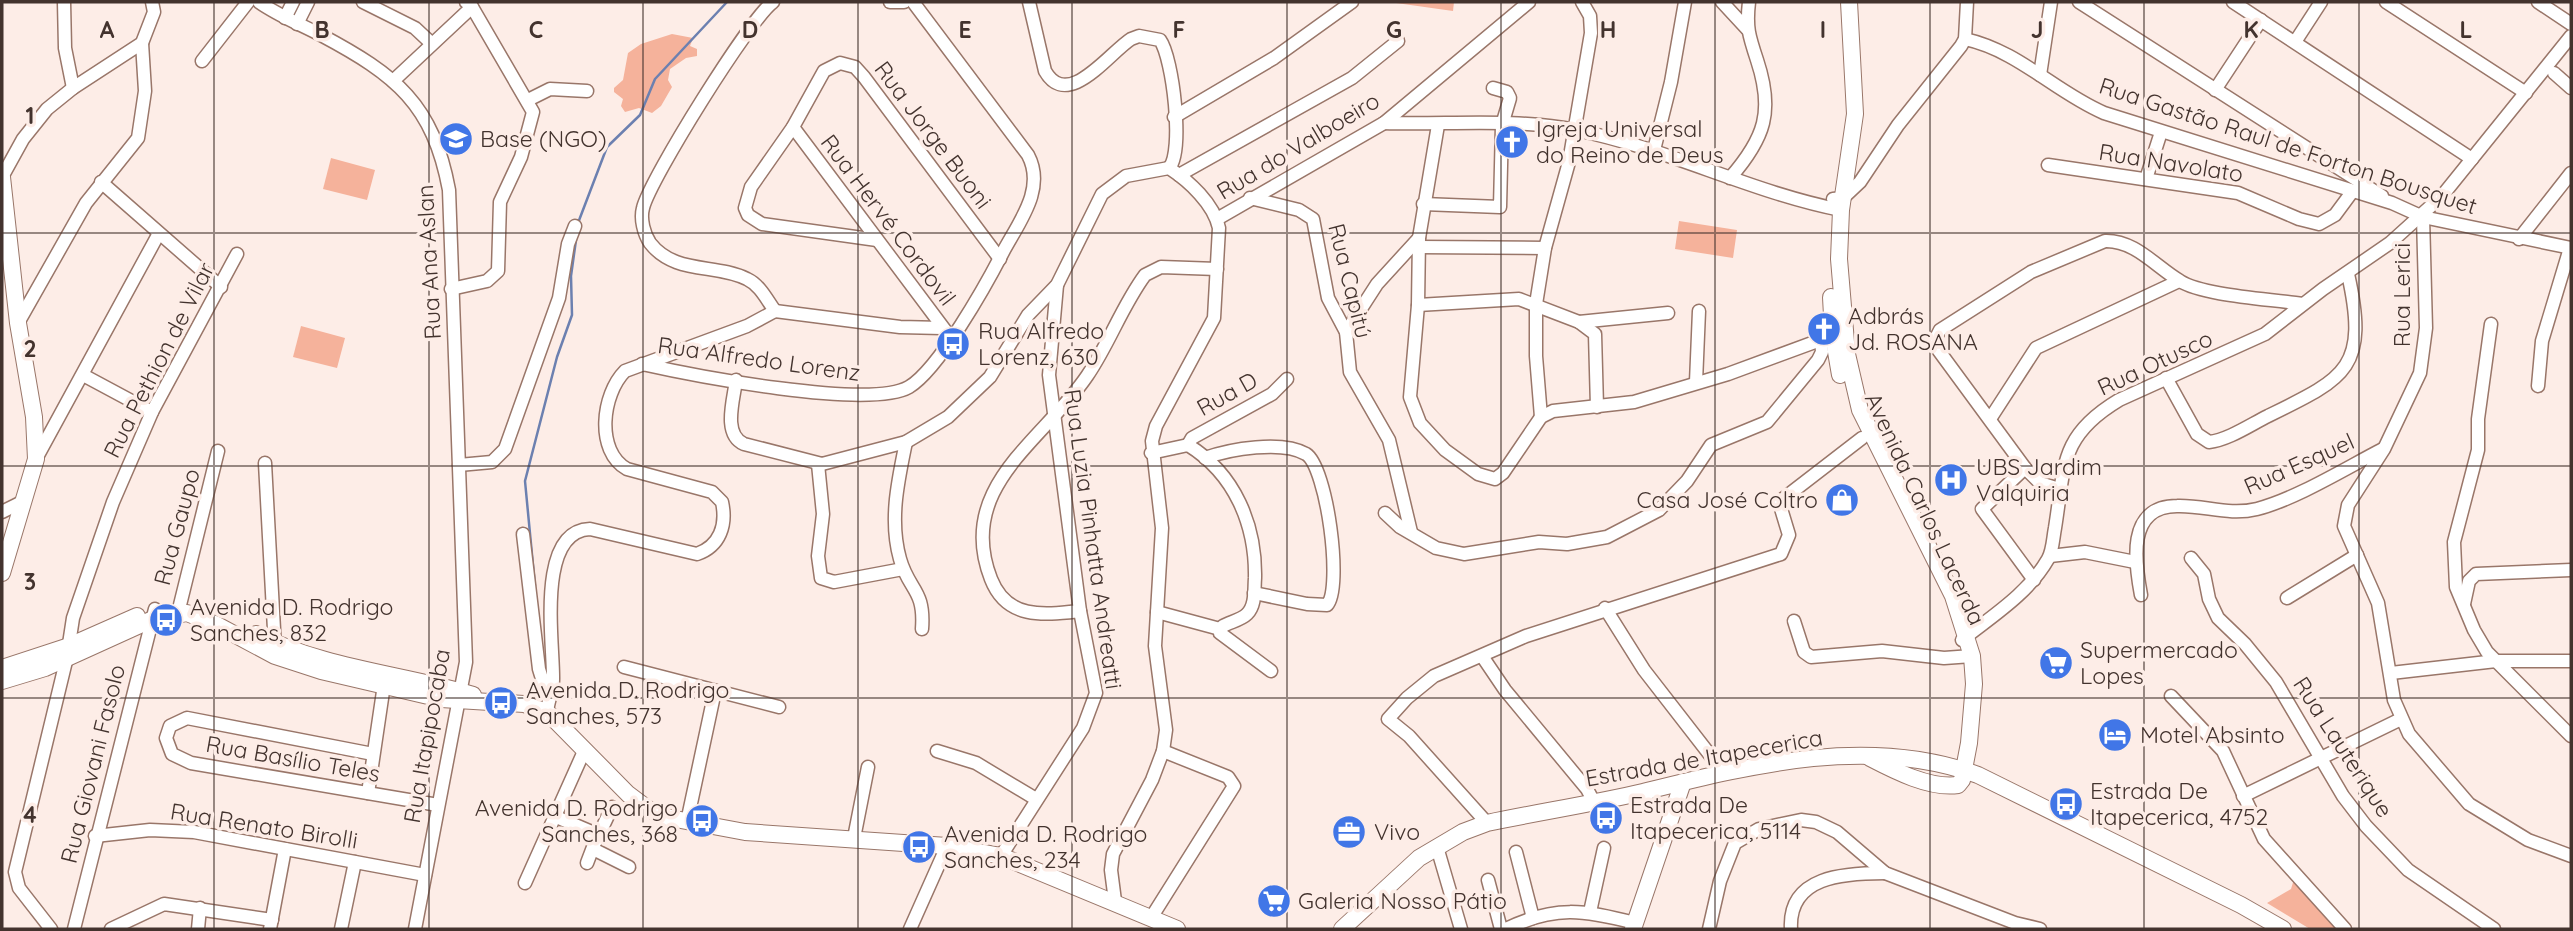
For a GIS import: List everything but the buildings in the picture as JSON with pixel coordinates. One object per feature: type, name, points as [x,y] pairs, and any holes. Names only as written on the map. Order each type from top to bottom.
[{"type":"main road","name":"Avenida Carlos Lacerda","points":[[1837,204],[1846,115],[1840,2]]},
{"type":"main road","name":"Avenida Carlos Lacerda","points":[[1849,2],[1855,114],[1828,255],[1833,334],[1841,378],[1862,438],[1964,638]]},
{"type":"main road","points":[[2,177],[18,323],[34,417],[36,459],[2,573]]},
{"type":"main road","name":"Avenida Carlos Lacerda","points":[[1833,334],[1860,410],[1952,596],[1970,658],[1974,684],[1965,770]]},
{"type":"main road","points":[[2,681],[154,614],[178,608],[275,650],[384,680],[488,701],[547,705],[584,749],[639,803],[658,814],[745,832],[947,846],[1001,856],[1115,901],[1177,929]]},
{"type":"main road","points":[[2,668],[68,651]]},
{"type":"main road","name":"Estrada de Itapecerica","points":[[1342,929],[1409,866],[1437,847],[1487,823],[1807,758],[1865,755],[1934,761],[1965,770],[2109,839],[2283,929]]},
{"type":"main road","points":[[1634,926],[1683,782]]},
{"type":"street","points":[[64,2],[65,48],[73,88]]},
{"type":"street","points":[[18,323],[79,214],[101,182],[133,145],[141,129],[145,91],[142,43],[154,12],[152,2]]},
{"type":"street","points":[[202,61],[248,2]]},
{"type":"street","name":"Rua Ana Aslan","points":[[259,2],[343,47],[393,81],[423,111],[442,151],[451,210],[451,289],[459,465]]},
{"type":"street","points":[[287,19],[293,2]]},
{"type":"street","points":[[287,19],[308,2]]},
{"type":"street","points":[[363,2],[415,28],[431,43]]},
{"type":"street","points":[[773,2],[741,41],[665,163],[652,186],[641,219],[649,241],[667,259],[685,266],[748,279],[775,311]]},
{"type":"street","points":[[890,2],[904,2]]},
{"type":"street","name":"Rua Alfredo Lorenz","points":[[642,363],[736,380],[839,394],[891,394],[912,386],[928,372],[947,333],[1000,259],[1033,193],[1034,168],[913,2]]},
{"type":"street","points":[[1029,2],[1045,71],[1049,78],[1060,85],[1073,85],[1085,78],[1130,39],[1139,36],[1160,40],[1166,50],[1174,117],[1174,171],[1217,219],[1214,318],[1156,426],[1151,453],[1162,528],[1155,646],[1166,722],[1163,751],[1152,780],[1113,854],[1111,870],[1115,901]]},
{"type":"street","points":[[1174,117],[1274,58],[1352,2]]},
{"type":"street","name":"Rua do Valboeiro","points":[[1217,219],[1384,123],[1529,2]]},
{"type":"street","points":[[1541,417],[1536,376],[1536,304],[1545,248],[1569,162],[1591,33],[1590,16],[1582,2]]},
{"type":"street","points":[[1654,150],[1671,82],[1685,2]]},
{"type":"street","points":[[1722,2],[1746,29],[1763,81],[1766,113],[1758,139],[1730,178]]},
{"type":"street","points":[[1746,29],[1749,2]]},
{"type":"street","points":[[1384,123],[1502,125],[1574,130],[1654,150],[1730,178],[1837,204],[1860,182],[1898,125],[1965,39],[1967,2]]},
{"type":"street","points":[[2040,75],[2051,2]]},
{"type":"street","points":[[2079,2],[2392,203]]},
{"type":"street","points":[[2234,2],[2472,159]]},
{"type":"street","points":[[2295,42],[2321,2]]},
{"type":"street","points":[[2386,2],[2526,93]]},
{"type":"street","points":[[2538,2],[2571,24]]},
{"type":"street","points":[[393,81],[469,5],[533,112],[529,130],[500,202],[498,271],[487,281],[451,289]]},
{"type":"street","points":[[2215,90],[2261,20]]},
{"type":"street","name":"Rua Otusco","points":[[1964,638],[2034,580],[2050,556],[2059,489],[2066,460],[2080,429],[2109,406],[2250,342],[2279,325],[2302,304],[2348,274],[2423,217],[2571,36]]},
{"type":"street","name":"Rua Gastão Raul de Forton Bousquet","points":[[1965,39],[2009,54],[2087,105],[2161,132],[2392,203],[2423,217],[2571,248]]},
{"type":"street","points":[[736,380],[732,427],[738,441],[818,464],[906,442],[948,417],[969,399],[998,366],[1028,315],[1057,285],[1102,194],[1126,176],[1174,171],[1352,78],[1398,41]]},
{"type":"street","points":[[2,177],[34,124],[47,109],[73,88],[142,43]]},
{"type":"street","name":"Rua Jorge Buoni","points":[[877,240],[762,225],[748,215],[746,208],[751,187],[793,127],[824,71],[840,63],[855,67],[1000,259]]},
{"type":"street","points":[[2554,73],[2571,88]]},
{"type":"street","points":[[1423,204],[1500,207],[1502,125],[1510,94],[1493,88]]},
{"type":"street","points":[[528,100],[550,89],[587,91]]},
{"type":"street","points":[[1438,125],[1423,204],[1419,242],[1418,305],[1410,397],[1420,423],[1445,450],[1478,474],[1495,479],[1505,471],[1541,417],[1568,407],[1597,407],[1634,402],[1728,374],[1833,334]]},
{"type":"street","name":"Rua Hervé Cordovil","points":[[793,127],[947,333]]},
{"type":"street","points":[[2146,179],[2161,132]]},
{"type":"street","name":"Rua Navolato","points":[[2048,165],[2245,194],[2299,219],[2319,224],[2335,215],[2353,192]]},
{"type":"street","points":[[2519,239],[2571,173]]},
{"type":"street","points":[[101,182],[221,286]]},
{"type":"street","name":"Rua Capitú","points":[[1250,198],[1299,210],[1313,219],[1328,298],[1346,332],[1350,372],[1389,440],[1411,532]]},
{"type":"street","points":[[840,234],[850,225],[856,212]]},
{"type":"street","name":"Rua Lerici","points":[[2423,217],[2424,351],[2420,373],[2384,449],[2344,516],[2344,526],[2378,603],[2394,700],[2415,743],[2469,804],[2523,838],[2571,856]]},
{"type":"street","points":[[459,465],[492,462],[505,449],[559,298],[568,244],[575,226]]},
{"type":"street","points":[[36,459],[159,234]]},
{"type":"street","points":[[1346,332],[1377,285],[1419,242],[1545,248]]},
{"type":"street","points":[[2059,489],[2040,483],[2025,468],[1935,343],[1940,330],[2031,272],[2100,242],[2116,242],[2134,249],[2179,281],[2197,288],[2302,304]]},
{"type":"street","points":[[2538,386],[2542,341],[2571,248]]},
{"type":"street","name":"Rua Pethion de Vilar","points":[[51,929],[19,888],[15,872],[68,651],[73,618],[113,502],[152,412],[237,254]]},
{"type":"street","points":[[1080,611],[1041,615],[1010,606],[1002,599],[989,575],[982,536],[988,500],[1019,454],[1054,419],[1088,376],[1140,282],[1151,269],[1171,266],[1217,268]]},
{"type":"street","points":[[2166,378],[2197,434],[2209,442],[2311,397],[2340,375],[2352,353],[2355,324],[2348,274]]},
{"type":"street","points":[[1990,419],[2036,348],[2179,281]]},
{"type":"street","name":"Rua Luzia Pinhatta Andreatti","points":[[1001,856],[1083,728],[1094,701],[1095,676],[1080,611],[1049,363],[1057,285]]},
{"type":"street","points":[[1418,305],[1503,298],[1536,304],[1579,322],[1595,334],[1597,407]]},
{"type":"street","points":[[547,705],[553,684],[551,579],[564,545],[576,532],[590,530],[697,554],[713,545],[722,531],[722,502],[712,492],[627,469],[610,454],[606,440],[610,395],[618,378],[642,363],[747,326],[775,311],[947,333]]},
{"type":"street","points":[[1696,382],[1699,311]]},
{"type":"street","points":[[1579,322],[1668,313]]},
{"type":"street","points":[[2491,324],[2478,419],[2478,450],[2454,542],[2456,586],[2477,637],[2496,661],[2571,736]]},
{"type":"street","points":[[1385,513],[1400,527],[1436,548],[1464,554],[1539,542],[1595,540],[1641,521],[1659,510],[1680,489],[1711,445],[1767,422],[1818,360],[1833,334]]},
{"type":"street","points":[[83,375],[152,412]]},
{"type":"street","name":"Rua D","points":[[1188,445],[1192,438],[1272,394],[1287,379]]},
{"type":"street","points":[[1487,823],[1409,736],[1388,719],[1429,680],[1526,636],[1605,608],[1781,554],[1789,535],[1779,502],[1862,438]]},
{"type":"street","points":[[906,442],[895,511],[896,540],[903,569],[923,603],[922,629]]},
{"type":"street","points":[[1151,453],[1188,445],[1205,458],[1237,496],[1248,517],[1255,556],[1254,593],[1248,613],[1220,629],[1157,612]]},
{"type":"street","points":[[1205,458],[1257,447],[1301,453],[1311,459],[1324,488],[1334,580],[1331,600],[1327,605],[1312,605],[1254,593]]},
{"type":"street","name":"Rua Esquel","points":[[2141,595],[2134,547],[2141,528],[2161,509],[2178,505],[2227,513],[2262,508],[2384,449]]},
{"type":"street","name":"Rua Gaupo","points":[[178,608],[218,451]]},
{"type":"street","points":[[265,463],[275,650]]},
{"type":"street","points":[[818,464],[823,514],[818,556],[820,575],[826,581],[834,582],[903,569]]},
{"type":"street","name":"Rua Itapipocaba","points":[[415,929],[457,696],[466,662],[459,465]]},
{"type":"street","points":[[2025,468],[1982,509],[2034,580]]},
{"type":"street","points":[[2,512],[24,501]]},
{"type":"street","points":[[523,534],[539,669],[547,705]]},
{"type":"street","points":[[2050,556],[2085,552],[2135,562]]},
{"type":"street","points":[[2287,598],[2357,555]]},
{"type":"street","name":"Rua Lauterique","points":[[2191,558],[2204,574],[2209,599],[2218,618],[2245,644],[2276,682],[2322,760],[2366,825],[2408,870],[2494,929]]},
{"type":"street","points":[[2464,608],[2469,581],[2476,575],[2571,570]]},
{"type":"street","points":[[1605,608],[1644,670],[1724,773]]},
{"type":"street","name":"Rua Giovani Fasolo","points":[[74,929],[95,836],[154,614]]},
{"type":"street","points":[[1794,621],[1804,652],[1811,657],[1882,651],[1970,658]]},
{"type":"street","points":[[1220,629],[1225,640],[1271,671]]},
{"type":"street","points":[[1482,656],[1505,690],[1587,789],[1594,802]]},
{"type":"street","points":[[2391,673],[2496,661],[2571,661]]},
{"type":"street","points":[[624,667],[779,707]]},
{"type":"street","points":[[368,793],[384,680]]},
{"type":"street","points":[[687,822],[715,691]]},
{"type":"street","points":[[2171,696],[2223,751],[2264,839],[2345,929]]},
{"type":"street","name":"Rua Basílio Teles","points":[[373,754],[187,719],[170,726],[166,738],[172,754],[191,763],[438,805]]},
{"type":"street","points":[[2243,796],[2322,760],[2401,719]]},
{"type":"street","points":[[525,883],[584,749]]},
{"type":"street","points":[[937,751],[976,763],[1036,799]]},
{"type":"street","points":[[1151,918],[1233,790],[1233,782],[1163,751]]},
{"type":"street","points":[[854,838],[868,767]]},
{"type":"street","points":[[587,863],[612,807]]},
{"type":"street","points":[[554,817],[593,832],[594,845]]},
{"type":"street","points":[[1709,929],[1720,881],[1731,849],[1740,838],[1759,829],[1801,820],[1816,822],[1837,832],[1885,873],[2015,923],[2040,929]]},
{"type":"street","name":"Rua Renato Birolli","points":[[95,836],[174,830],[425,875]]},
{"type":"street","points":[[594,845],[629,867]]},
{"type":"street","points":[[911,929],[947,846]]},
{"type":"street","points":[[1437,847],[1461,929]]},
{"type":"street","points":[[1590,912],[1604,848]]},
{"type":"street","points":[[111,929],[164,904],[201,908],[271,925],[285,849]]},
{"type":"street","points":[[1851,873],[1857,862],[1856,850]]},
{"type":"street","points":[[1516,852],[1533,918]]},
{"type":"street","points":[[341,929],[355,862]]},
{"type":"street","points":[[1791,929],[1793,908],[1805,890],[1814,883],[1851,873],[1885,873]]},
{"type":"street","points":[[1488,880],[1500,929]]},
{"type":"street","points":[[198,929],[201,908]]},
{"type":"street","points":[[1506,929],[1560,911],[1590,912],[1634,926]]},
{"type":"shaded area","points":[[1389,2],[1454,2],[1453,11]]},
{"type":"shaded area","points":[[672,34],[693,38],[690,46],[697,49],[697,56],[686,58],[670,69],[668,80],[672,87],[661,106],[652,113],[639,108],[625,112],[621,106],[623,99],[614,92],[614,88],[623,80],[628,53],[641,44]]},
{"type":"shaded area","points":[[331,158],[375,170],[367,200],[323,189]]},
{"type":"shaded area","points":[[1679,221],[1737,230],[1733,258],[1675,249]]},
{"type":"shaded area","points":[[301,326],[345,338],[337,368],[293,357]]},
{"type":"shaded area","points":[[2295,876],[2338,929],[2310,929],[2267,903],[2291,889]]},
{"type":"waterway","points":[[578,223],[607,147],[640,115],[655,79],[727,2]]},
{"type":"waterway","points":[[535,586],[525,481],[557,357],[572,315],[571,276],[576,240]]},
{"type":"place","name":"Base (NGO)","points":[[456,139]]},
{"type":"place","name":"Igreja Universal do Reino de Deus","points":[[1512,142]]},
{"type":"place","name":"Adbrás Jd. ROSANA","points":[[1824,329]]},
{"type":"place","name":"Rua Alfredo Lorenz, 630","points":[[953,344]]},
{"type":"place","name":"UBS Jardim Valquiria","points":[[1951,480]]},
{"type":"place","name":"Casa José Coltro","points":[[1842,500]]},
{"type":"place","name":"Avenida D. Rodrigo Sanches, 832","points":[[166,620]]},
{"type":"place","name":"Supermercado Lopes","points":[[2056,663]]},
{"type":"place","name":"Avenida D. Rodrigo Sanches, 573","points":[[501,703]]},
{"type":"place","name":"Motel Absinto","points":[[2115,735]]},
{"type":"place","name":"Estrada De Itapecerica, 4752","points":[[2066,804]]},
{"type":"place","name":"Estrada De Itapecerica, 5114","points":[[1606,818]]},
{"type":"place","name":"Avenida D. Rodrigo Sanches, 368","points":[[702,821]]},
{"type":"place","name":"Vivo","points":[[1349,832]]},
{"type":"place","name":"Avenida D. Rodrigo Sanches, 234","points":[[919,847]]},
{"type":"place","name":"Galeria Nosso Pátio","points":[[1274,901]]}]
